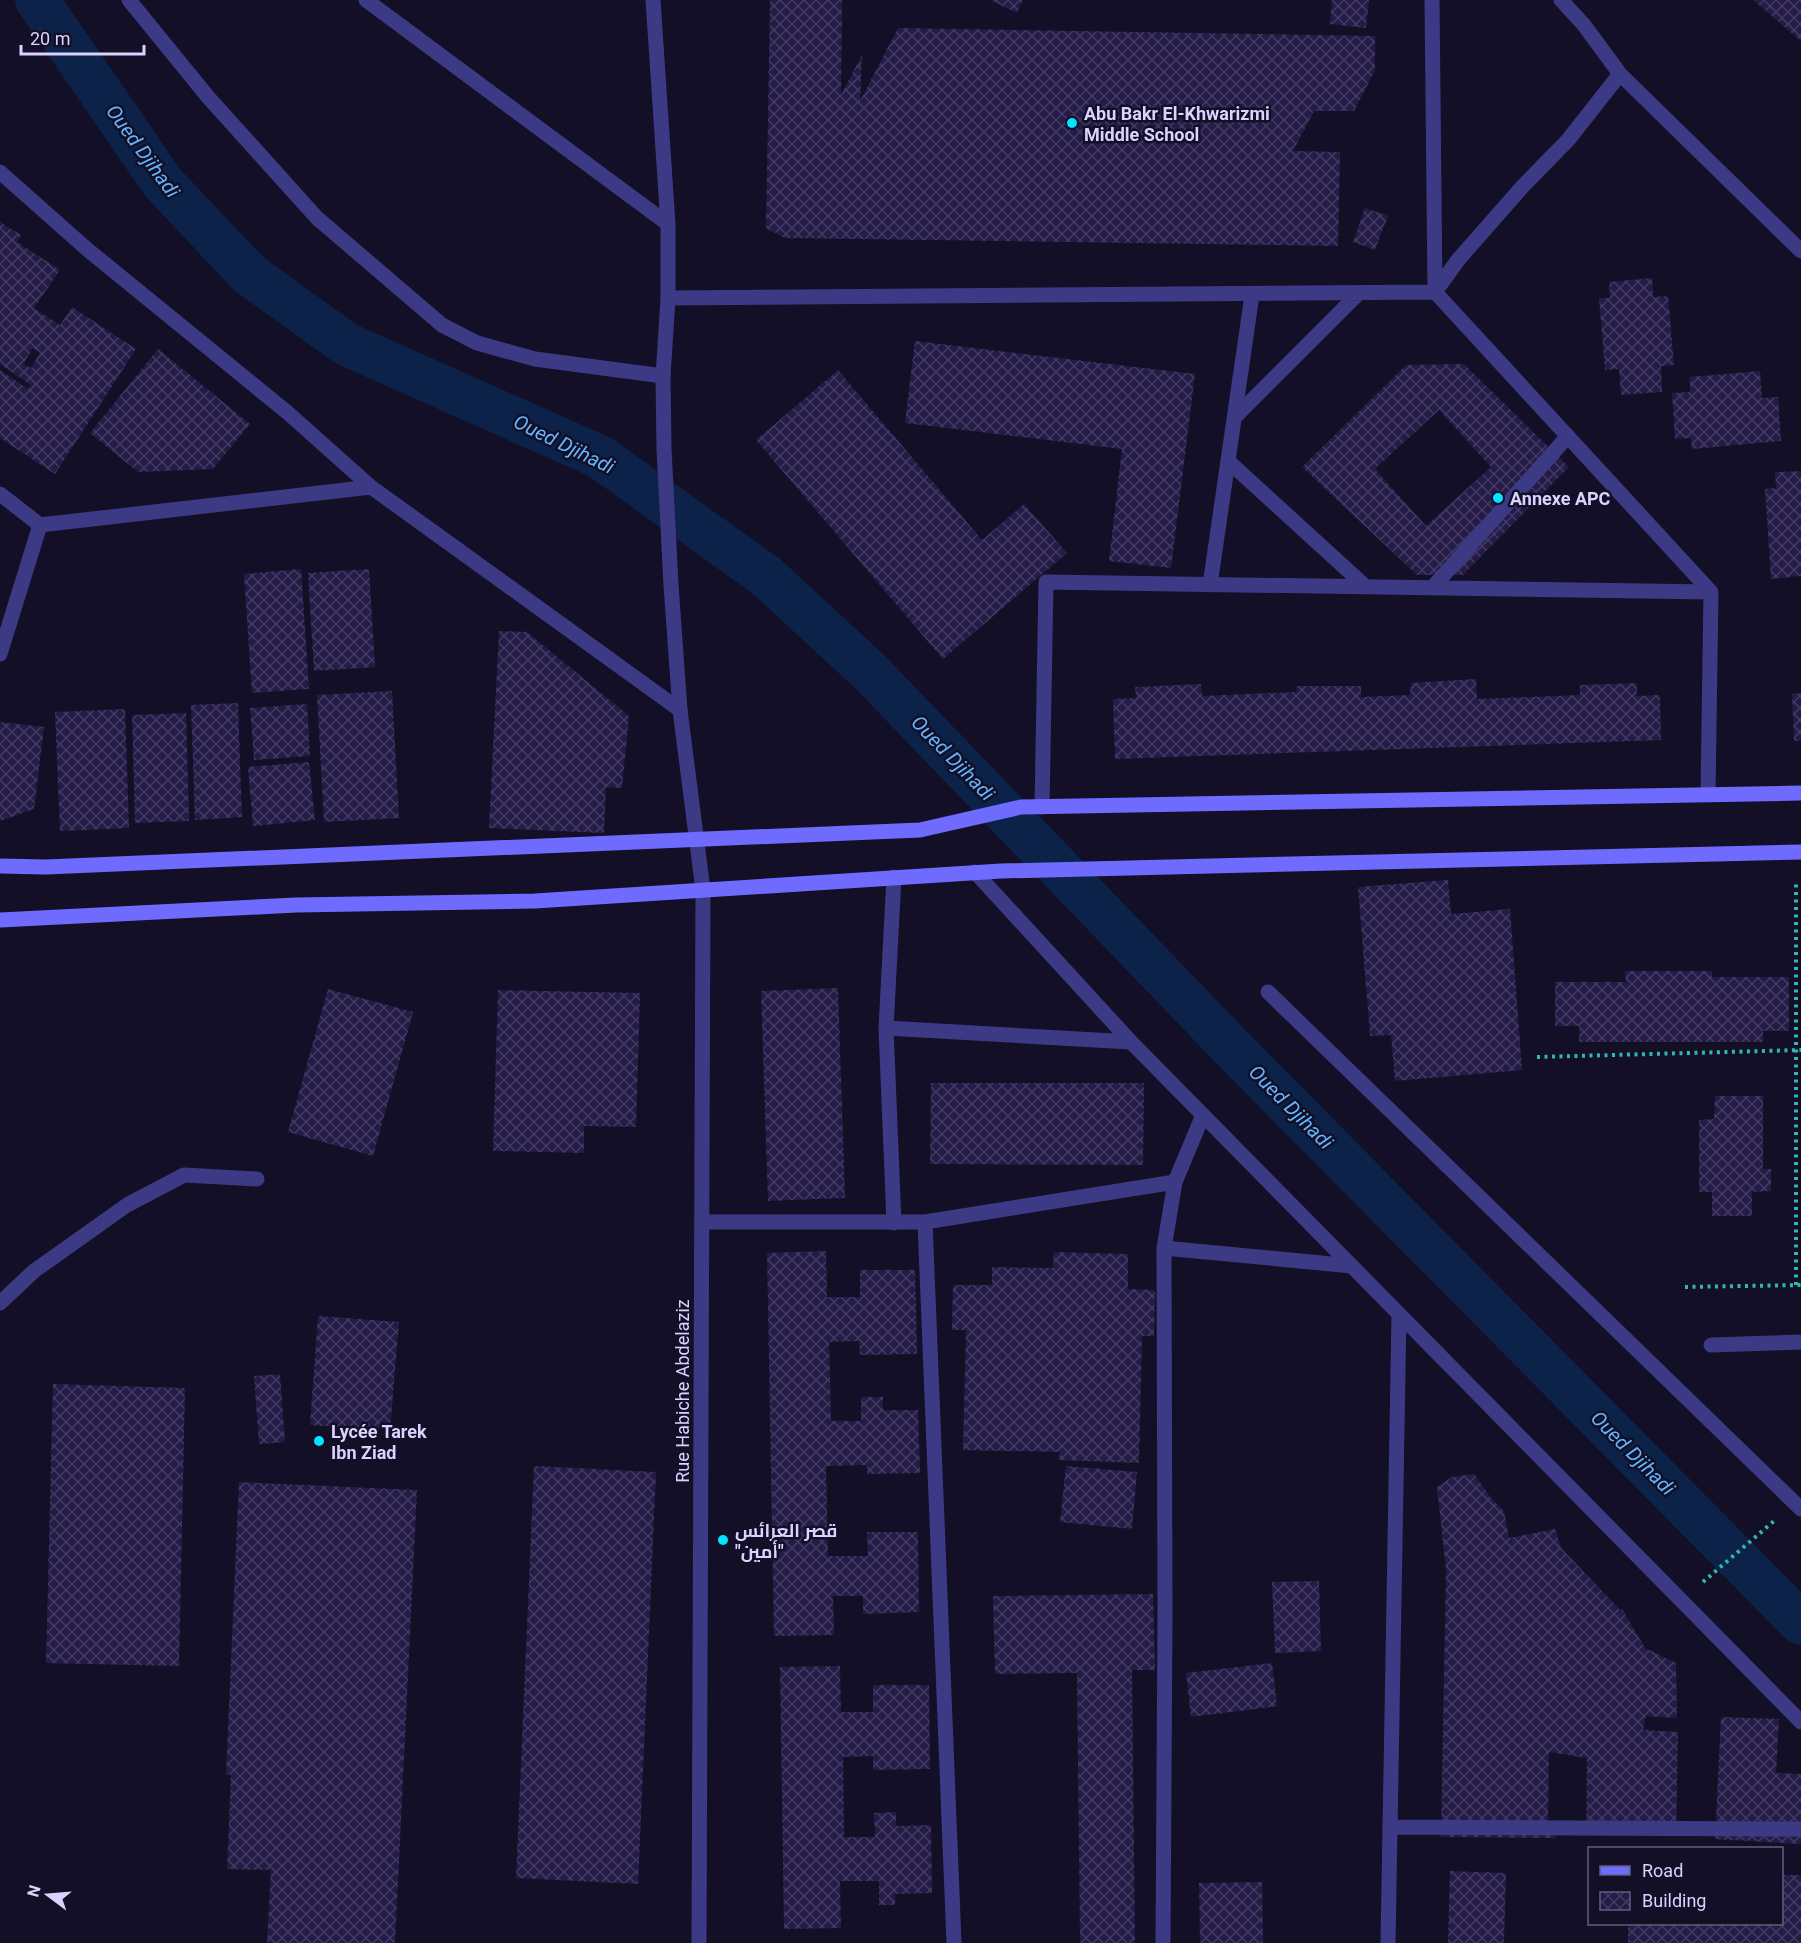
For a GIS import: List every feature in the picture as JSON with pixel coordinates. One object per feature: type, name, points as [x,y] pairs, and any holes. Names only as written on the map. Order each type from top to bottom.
[{"type":"main road","points":[[0,866],[46,867],[920,830],[1021,807],[1801,793]]},
{"type":"main road","points":[[0,920],[296,905],[535,901],[1001,871],[1798,852]]},
{"type":"street","points":[[129,0],[208,97],[317,218],[442,325],[477,343],[535,359],[663,376]]},
{"type":"street","points":[[366,0],[668,224]]},
{"type":"street","name":"Rue Habiche Abdelaziz","points":[[653,0],[668,224],[668,298],[663,376],[671,585],[680,710],[703,890],[699,1943]]},
{"type":"street","points":[[1432,0],[1435,292],[1711,592],[1708,794]]},
{"type":"street","points":[[1561,0],[1584,25],[1620,74],[1801,251]]},
{"type":"street","points":[[1435,292],[1458,260],[1523,186],[1568,140],[1620,74]]},
{"type":"street","points":[[0,172],[88,249],[288,412],[371,487],[680,710]]},
{"type":"street","points":[[668,298],[1435,292]]},
{"type":"street","points":[[1235,417],[1359,293]]},
{"type":"street","points":[[1210,585],[1252,295]]},
{"type":"street","points":[[1433,587],[1568,436]]},
{"type":"street","points":[[1228,461],[1365,586]]},
{"type":"street","points":[[0,494],[40,525],[371,487]]},
{"type":"street","points":[[0,654],[40,525]]},
{"type":"street","points":[[1042,807],[1046,582],[1711,592]]},
{"type":"street","points":[[975,872],[1131,1042],[1801,1722]]},
{"type":"street","points":[[894,877],[886,1028],[894,1223]]},
{"type":"street","points":[[1268,992],[1801,1509]]},
{"type":"street","points":[[886,1028],[1131,1042]]},
{"type":"street","points":[[1163,1943],[1164,1248],[1175,1182],[1203,1115]]},
{"type":"street","points":[[0,1303],[34,1271],[127,1205],[184,1175],[257,1179]]},
{"type":"street","points":[[702,1222],[925,1222],[1175,1182]]},
{"type":"street","points":[[925,1222],[954,1943]]},
{"type":"street","points":[[1164,1248],[1352,1266]]},
{"type":"street","points":[[1388,1943],[1399,1314]]},
{"type":"street","points":[[1711,1345],[1801,1342]]},
{"type":"street","points":[[1390,1827],[1801,1829]]},
{"type":"path","points":[[1685,1287],[1798,1285],[1798,852]]},
{"type":"path","points":[[1537,1057],[1799,1050]]},
{"type":"path","points":[[1717,1570],[1768,1527]]},
{"type":"building","name":"Abu Bakr El-Khwarizmi Middle School","points":[[770,0],[842,0],[841,95],[862,55],[860,101],[898,28],[1375,36],[1375,70],[1354,111],[1314,111],[1293,151],[1340,152],[1338,246],[785,238],[766,228]]},
{"type":"building","points":[[990,0],[1023,0],[1017,13]]},
{"type":"building","points":[[1332,0],[1369,0],[1366,28],[1330,24]]},
{"type":"building","points":[[1753,0],[1801,0],[1801,41]]},
{"type":"building","points":[[1365,208],[1388,216],[1375,250],[1353,242]]},
{"type":"building","points":[[0,222],[21,235],[17,242],[60,270],[34,308],[60,325],[72,307],[136,349],[55,474],[0,438],[0,370],[28,389],[31,385],[0,364]],"holes":[[[33,348],[40,353],[31,368],[23,364]]]},
{"type":"building","points":[[1652,278],[1653,297],[1668,296],[1674,365],[1661,366],[1662,392],[1621,395],[1619,369],[1605,370],[1599,298],[1610,298],[1609,282]]},
{"type":"building","points":[[915,341],[1195,374],[1171,568],[1109,561],[1122,449],[905,423]]},
{"type":"building","points":[[158,349],[250,424],[213,469],[138,472],[90,433]]},
{"type":"building","name":"Annexe APC","points":[[1464,364],[1569,467],[1463,575],[1417,575],[1302,467],[1406,365]],"holes":[[[1439,410],[1491,467],[1426,526],[1375,469]]]},
{"type":"building","points":[[838,370],[982,540],[1024,504],[1067,553],[943,659],[756,440]]},
{"type":"building","points":[[1760,371],[1762,398],[1778,397],[1781,441],[1692,449],[1691,438],[1675,439],[1672,393],[1690,392],[1690,377]]},
{"type":"building","points":[[1801,471],[1801,576],[1771,579],[1765,489],[1776,488],[1775,472]]},
{"type":"building","points":[[301,569],[309,689],[252,693],[244,574]]},
{"type":"building","points":[[369,569],[375,667],[314,671],[308,573]]},
{"type":"building","points":[[499,631],[527,632],[629,716],[622,788],[606,787],[604,833],[489,828]]},
{"type":"building","points":[[1476,679],[1477,699],[1580,695],[1580,685],[1637,683],[1637,696],[1660,695],[1661,740],[1115,759],[1113,699],[1136,698],[1135,687],[1201,684],[1202,696],[1297,692],[1296,686],[1361,686],[1361,697],[1410,695],[1411,683]]},
{"type":"building","points":[[392,691],[399,818],[324,822],[317,695]]},
{"type":"building","points":[[1801,693],[1801,741],[1794,741],[1792,694]]},
{"type":"building","points":[[238,703],[242,817],[195,820],[191,705]]},
{"type":"building","points":[[307,704],[310,756],[254,760],[250,708]]},
{"type":"building","points":[[125,709],[129,828],[60,831],[55,712]]},
{"type":"building","points":[[186,713],[189,821],[135,823],[132,715]]},
{"type":"building","points":[[0,722],[44,727],[34,809],[0,821]]},
{"type":"building","points":[[309,762],[315,820],[253,826],[248,767]]},
{"type":"building","points":[[1448,880],[1451,914],[1510,909],[1522,1070],[1395,1081],[1391,1035],[1370,1036],[1358,887]]},
{"type":"building","points":[[1625,971],[1712,971],[1712,977],[1789,977],[1789,1031],[1763,1031],[1763,1042],[1579,1042],[1579,1026],[1555,1026],[1555,982],[1626,982]]},
{"type":"building","points":[[838,988],[845,1198],[768,1201],[761,991]]},
{"type":"building","points":[[328,989],[413,1012],[373,1156],[288,1132]]},
{"type":"building","points":[[498,990],[640,993],[636,1127],[584,1126],[584,1153],[493,1151]]},
{"type":"building","points":[[931,1083],[1144,1083],[1143,1165],[930,1164]]},
{"type":"building","points":[[1715,1096],[1763,1096],[1763,1169],[1771,1169],[1771,1191],[1752,1192],[1752,1216],[1712,1216],[1712,1192],[1699,1192],[1699,1120],[1714,1119]]},
{"type":"building","points":[[826,1251],[827,1297],[860,1297],[860,1270],[915,1270],[917,1354],[860,1355],[859,1341],[829,1342],[831,1421],[861,1421],[861,1397],[883,1397],[883,1410],[918,1410],[920,1473],[867,1474],[867,1465],[826,1466],[828,1556],[868,1556],[867,1532],[918,1532],[919,1612],[863,1614],[863,1596],[833,1596],[834,1635],[774,1636],[767,1253]]},
{"type":"building","points":[[1054,1252],[1128,1254],[1128,1289],[1155,1290],[1154,1336],[1142,1336],[1139,1463],[1059,1460],[1060,1452],[963,1450],[966,1330],[952,1330],[953,1285],[992,1285],[992,1267],[1053,1268]]},
{"type":"building","points":[[318,1316],[399,1322],[390,1430],[310,1425]]},
{"type":"building","points":[[280,1374],[285,1442],[259,1444],[254,1376]]},
{"type":"building","points":[[53,1384],[185,1388],[179,1666],[46,1663]]},
{"type":"building","points":[[534,1466],[656,1472],[638,1884],[516,1878]]},
{"type":"building","points":[[1066,1466],[1137,1472],[1132,1529],[1060,1522]]},
{"type":"building","points":[[1474,1474],[1491,1498],[1504,1511],[1509,1538],[1555,1529],[1561,1548],[1621,1611],[1622,1609],[1645,1648],[1676,1663],[1677,1718],[1646,1716],[1643,1730],[1678,1732],[1676,1836],[1586,1835],[1587,1758],[1549,1752],[1548,1823],[1556,1838],[1441,1837],[1446,1569],[1437,1487],[1452,1477]]},
{"type":"building","points":[[239,1482],[417,1490],[395,1943],[267,1943],[271,1870],[227,1869],[231,1775],[226,1774]]},
{"type":"building","points":[[1319,1581],[1321,1651],[1275,1653],[1272,1582]]},
{"type":"building","points":[[1153,1594],[1155,1670],[1132,1670],[1135,1943],[1080,1943],[1077,1673],[995,1674],[993,1596]]},
{"type":"building","points":[[1272,1663],[1277,1706],[1191,1717],[1186,1673]]},
{"type":"building","points":[[840,1666],[841,1712],[873,1712],[873,1685],[929,1685],[930,1769],[873,1770],[873,1756],[843,1757],[844,1837],[875,1837],[874,1813],[896,1812],[896,1826],[931,1825],[932,1893],[895,1894],[895,1905],[879,1905],[879,1881],[840,1881],[841,1928],[784,1929],[780,1667]]},
{"type":"building","points":[[1721,1717],[1779,1719],[1776,1773],[1801,1774],[1801,1844],[1715,1839]]},
{"type":"building","points":[[1450,1871],[1506,1873],[1504,1943],[1448,1943]]},
{"type":"building","points":[[1783,1875],[1801,1875],[1801,1943],[1628,1943],[1628,1925],[1783,1925]]},
{"type":"building","points":[[1262,1882],[1263,1943],[1200,1943],[1199,1883]]},
{"type":"waterway","name":"Oued Djihadi","points":[[37,0],[163,183],[249,274],[346,344],[600,457],[766,576],[869,671],[1237,1053],[1801,1623]]},
{"type":"place","name":"Abu Bakr El-Khwarizmi Middle School","points":[[1072,123]]},
{"type":"place","name":"Annexe APC","points":[[1498,498]]},
{"type":"place","name":"Lycée Tarek Ibn Ziad","points":[[319,1441]]},
{"type":"place","name":"قصر العرائس \"أمين\"","points":[[723,1540]]}]
